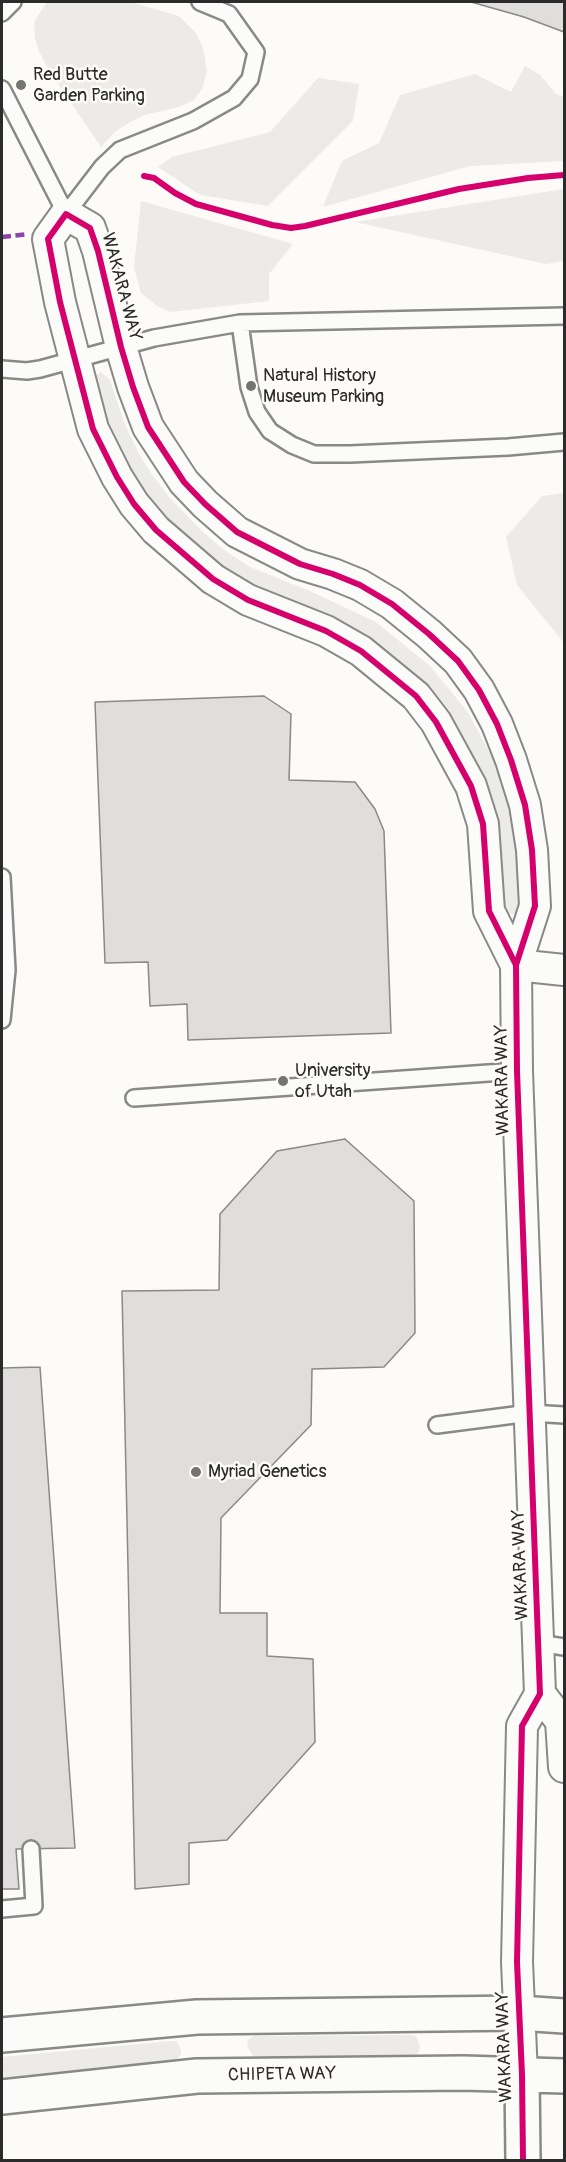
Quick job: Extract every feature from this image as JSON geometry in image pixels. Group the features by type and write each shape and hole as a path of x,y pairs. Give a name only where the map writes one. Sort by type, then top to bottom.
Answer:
{"street":[{"name":"WAKARA WAY","path":"516,965 489,911 483,824 471,786 436,722 416,696 361,651 326,631 248,600 213,579 156,530 134,504 106,457 93,429 60,302 48,240 66,214 90,228 98,251 121,347 148,426 184,482 237,532 300,564 360,585 392,604 429,633 458,661 479,690 497,724 525,805 532,850 535,906 516,965 517,1071 530,1413 551,1645 540,1694 522,1726 517,1962 523,2160"},
{"path":"516,965 564,970"},
{"path":"540,1694 561,1721 564,1767"},
{"path":"2,2035 197,2017 519,2013 564,2016"},
{"name":"CHIPETA WAY","path":"2,2097 197,2076 447,2073 564,2076"}],"lane":[{"path":"2,13 13,2"},
{"path":"2,89 66,214 102,167 120,150 193,121 234,99 250,79 256,52 229,14 200,2"},
{"path":"2,369 27,371 154,338 240,323 564,316"},
{"path":"240,323 249,387 257,412 270,431 292,445 314,454 407,452 564,442"},
{"path":"2,877 7,970 2,1020"},
{"path":"134,1098 517,1071"},
{"path":"437,1425 530,1413 564,1415"},
{"path":"2,1909 34,1906 31,1849"}],"shaded area":[{"path":"47,2 131,2 179,16 195,32 203,47 207,71 202,89 194,100 179,107 145,115 132,121 116,131 101,147 48,69 39,51 35,39 34,22"},
{"path":"525,66 540,75 557,95 564,96 564,161 470,166 323,207 342,161 379,143 400,95 475,74 511,92"},
{"path":"318,78 359,84 353,121 268,206 200,195 158,167 172,157 270,132"},
{"path":"564,189 564,261 546,264 355,222"},
{"path":"141,201 293,244 269,274 269,301 170,312 157,306 141,293 134,268"},
{"path":"101,372 110,380 124,422 140,456 169,497 202,531 224,550 250,567 310,591 376,622 430,666 467,711 503,777 515,825 522,904 514,914 503,911 444,718 226,577 144,499 109,438 93,378"},
{"path":"564,493 564,643 517,585 506,537 542,496"},
{"path":"254,2036 416,2036 420,2046 419,2052 413,2056 265,2057 253,2056 247,2046 249,2039"},
{"path":"176,2041 181,2049 181,2054 172,2062 2,2079 2,2057"}],"building":[{"path":"471,2 564,2 564,32 524,17"},
{"path":"264,696 291,714 289,780 355,782 375,809 384,831 391,1033 188,1040 187,1004 150,1006 148,962 105,963 95,702"},
{"name":"Myriad Genetics","path":"345,1139 414,1201 415,1333 384,1367 312,1369 311,1425 221,1518 220,1613 267,1613 267,1656 313,1659 315,1742 227,1840 189,1843 189,1884 135,1889 122,1291 219,1290 220,1214 277,1151"},
{"path":"40,1367 75,1848 16,1849 19,1889 2,1889 2,1368"}],"marked path":[{"path":"2,237 28,234"}],"cycle path":[{"path":"144,176 154,178 196,204 291,228 459,189 564,175"},
{"path":"516,965 489,911 483,824 471,786 436,722 416,696 361,651 326,631 248,600 213,579 156,530 134,504 117,477 93,429 60,302 48,239 66,214 90,228 133,387 148,427 184,482 237,532 300,564 360,585 392,604 458,661 479,690 497,724 525,805 532,850 535,906 516,965 517,1071 540,1694 522,1726 517,1962 523,2160"}],"place":[{"name":"Red Butte Garden Parking","path":"21,85"},
{"name":"Natural History Museum Parking","path":"251,386"},
{"name":"University of Utah","path":"283,1081"},
{"name":"Myriad Genetics","path":"196,1472"}]}
